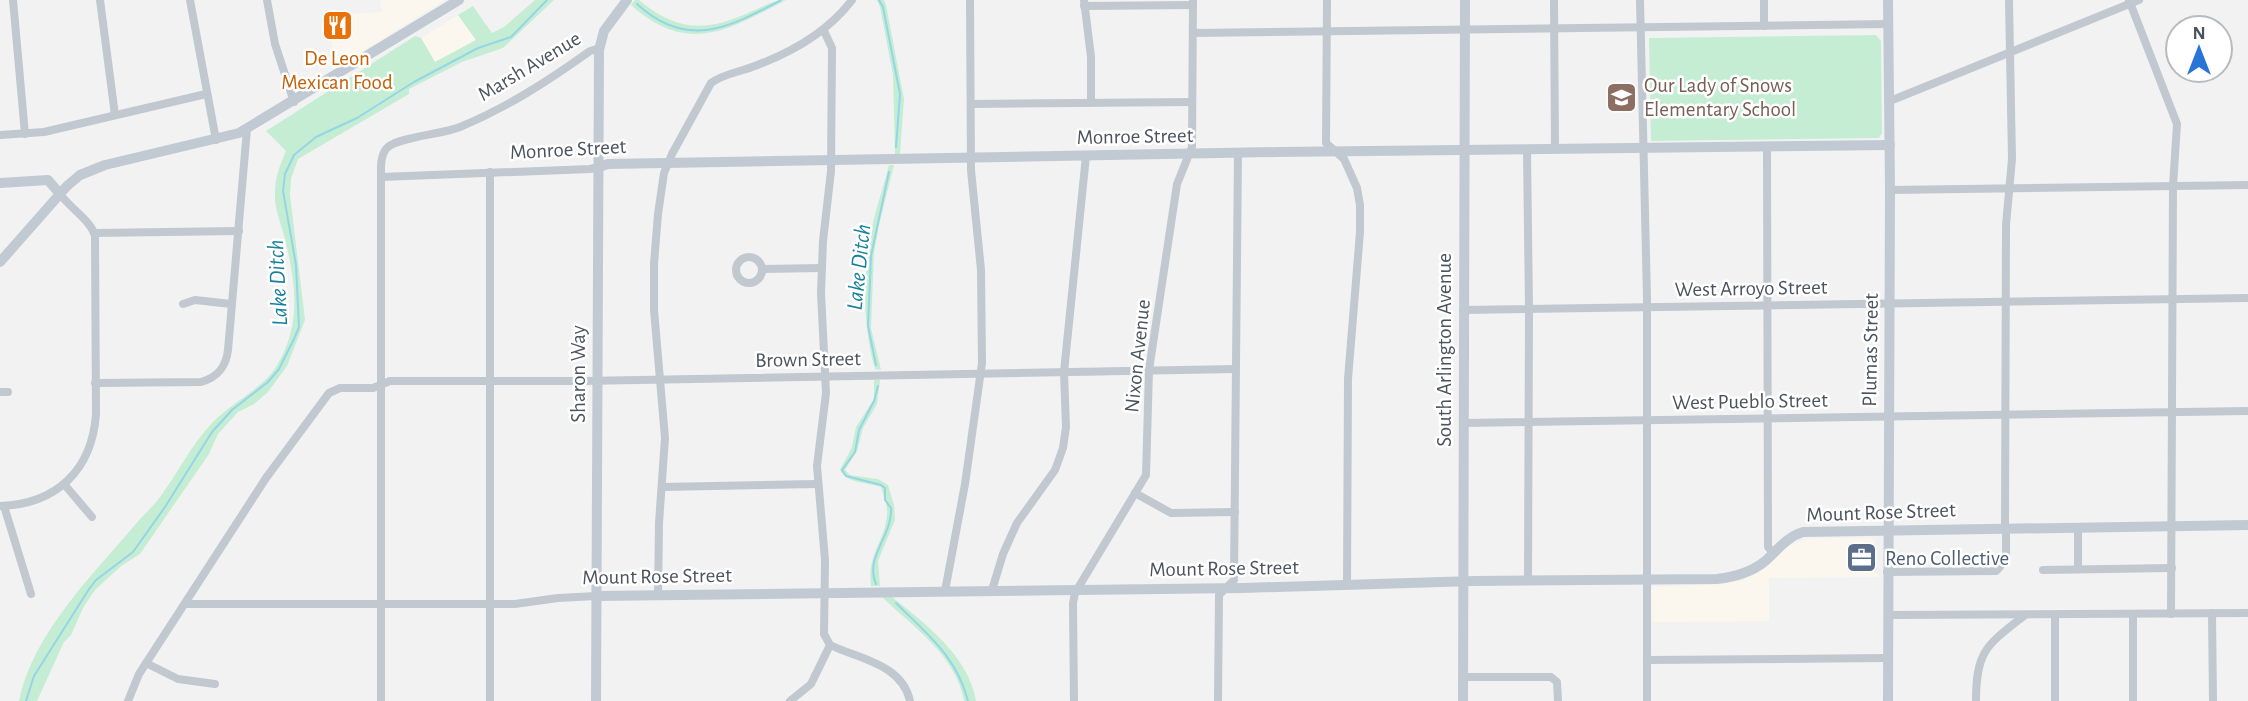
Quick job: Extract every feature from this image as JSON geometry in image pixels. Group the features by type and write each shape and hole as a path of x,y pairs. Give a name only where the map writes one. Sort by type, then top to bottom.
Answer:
{"street":[{"path":"13,0 25,134"},
{"path":"100,0 115,115"},
{"path":"190,0 216,140"},
{"path":"267,0 275,44 294,102"},
{"path":"0,262 80,175 105,165 216,140 247,129 459,0"},
{"name":"Marsh Avenue","path":"381,177 382,159 386,149 394,144 449,131 500,108 533,91 590,51 600,48 604,31 627,0"},
{"path":"658,596 665,421 654,310 654,264 660,192 668,163 711,83 778,56 824,30 852,0"},
{"path":"945,591 951,549 964,493 981,373 981,270 972,158 970,0"},
{"path":"1327,0 1326,143 1344,159 1357,188 1361,213 1348,379 1346,585"},
{"name":"South Arlington Avenue","path":"1463,701 1465,0"},
{"path":"1554,0 1555,149"},
{"path":"1640,0 1647,307 1647,701"},
{"path":"1764,0 1764,26"},
{"name":"Plumas Street","path":"1888,0 1888,701"},
{"path":"1888,572 1996,571 2006,560 2006,225 2012,159 2009,0"},
{"path":"1890,101 2133,1 2178,124 2173,186 2171,614"},
{"path":"1091,103 1091,57 1084,3 1193,3"},
{"name":"Nixon Avenue","path":"1074,701 1073,603 1077,589 1146,472 1149,370 1177,184 1192,147 1193,3"},
{"path":"1193,33 1888,24"},
{"path":"824,30 832,48 831,160 821,315 825,404 818,446 817,484 824,545 824,634 830,645 889,670 905,687 911,701"},
{"name":"Sharon Way","path":"596,701 600,48"},
{"path":"0,135 25,134 206,94"},
{"path":"971,104 1192,102"},
{"path":"95,383 194,383 213,378 222,369 228,356 247,129"},
{"name":"Monroe Street","path":"381,177 590,169 608,164 1890,145"},
{"path":"1767,147 1768,547 1773,553"},
{"path":"1527,150 1528,581"},
{"path":"1218,701 1219,596 1234,580 1238,153"},
{"path":"992,590 1003,554 1017,523 1050,478 1060,459 1066,427 1064,372 1086,156"},
{"path":"490,172 490,701"},
{"path":"381,177 381,701"},
{"path":"0,183 48,180 94,233 95,425 90,446 80,466 64,484 35,501 2,506 31,594"},
{"path":"1890,190 2248,185"},
{"path":"94,233 239,231"},
{"path":"762,269 822,268"},
{"name":"West Arroyo Street","path":"1464,310 2248,298"},
{"path":"183,304 195,300 231,304"},
{"name":"Brown Street","path":"128,701 133,684 266,478 329,393 340,388 373,388 390,381 1236,369"},
{"name":"West Pueblo Street","path":"1463,423 2248,411"},
{"path":"64,484 92,517"},
{"path":"662,487 817,484"},
{"path":"1135,493 1171,513 1234,512"},
{"name":"Mount Rose Street","path":"186,604 523,604 558,598 596,596 1226,588 1736,576 1752,570 1786,541 1803,532 2248,525"},
{"path":"2078,527 2078,569"},
{"path":"2043,570 2172,568"},
{"path":"2213,613 2213,701"},
{"path":"1888,615 2248,613"},
{"path":"2133,614 2133,701"},
{"path":"1976,701 1977,672 1984,651 2025,615"},
{"path":"2054,615 2055,701"},
{"path":"790,701 811,684 830,645"},
{"path":"1647,660 1888,658"},
{"path":"146,663 178,680 215,684"},
{"path":"1463,677 1551,677 1557,682 1558,701"}],"shaded area":[{"path":"380,0 445,0 335,68 328,15 382,12"},
{"path":"458,15 476,40 435,62 421,38"},
{"path":"1809,538 1872,538 1875,542 1875,572 1880,577 1769,578 1769,621 1652,622 1653,587 1723,584 1743,580 1760,571 1789,545"}],"green space":[{"path":"535,0 554,0 503,48 462,62 409,89 409,94 298,159 291,179 290,195 305,320 287,366 268,392 254,404 238,412 218,434 209,454 140,554 121,566 95,590 84,606 71,635 64,642 37,701 19,701 26,676 37,653 66,607 157,501 204,432 270,375 284,351 293,320 294,288 275,192 277,176 286,151 266,131 415,36 421,38 435,62 476,40 458,15 473,6 492,33 504,27"},
{"path":"635,0 666,18 693,26 720,23 772,2 786,0 726,28 690,34 671,30 652,21 631,5"},
{"path":"877,0 884,0 886,5 904,99 900,154 895,154 893,75"},
{"path":"1876,35 1881,41 1882,133 1879,138 1651,141 1649,38"},
{"path":"889,165 894,165 874,253 871,328 881,370 875,369 868,335 866,281 872,228"},
{"path":"874,380 880,380 877,404 863,428 857,451 845,470 850,475 878,479 888,485 895,520 878,561 880,586 871,586 870,574 886,524 886,504 881,487 848,478 840,470 852,447 856,427 874,399"},
{"path":"882,597 892,597 944,642 965,670 976,701 964,701 952,670 943,656"}],"waterway":[{"name":"Lake Ditch","path":"26,701 34,676 89,589 96,580 133,552 212,432 232,410 268,382 279,369 294,339 299,327 296,265 283,191 285,174 294,155 316,137 357,118 414,82 478,48 511,37 547,0"},
{"name":"Lake Ditch","path":"637,4 655,18 673,27 708,30 744,19 781,0"},
{"name":"Lake Ditch","path":"879,0 883,7 900,94 896,147"},
{"name":"Lake Ditch","path":"876,365 868,326 871,256 889,172"},
{"name":"Lake Ditch","path":"876,584 874,565 888,528 891,508 885,500 885,488 846,476 842,470 855,452 859,430 874,401 878,386"},
{"name":"Lake Ditch","path":"896,603 949,659 968,701"}],"place":[{"name":"De Leon Mexican Food","path":"337,26"},
{"name":"Our Lady of Snows Elementary School","path":"1621,97"},
{"name":"Reno Collective","path":"1862,558"}]}
